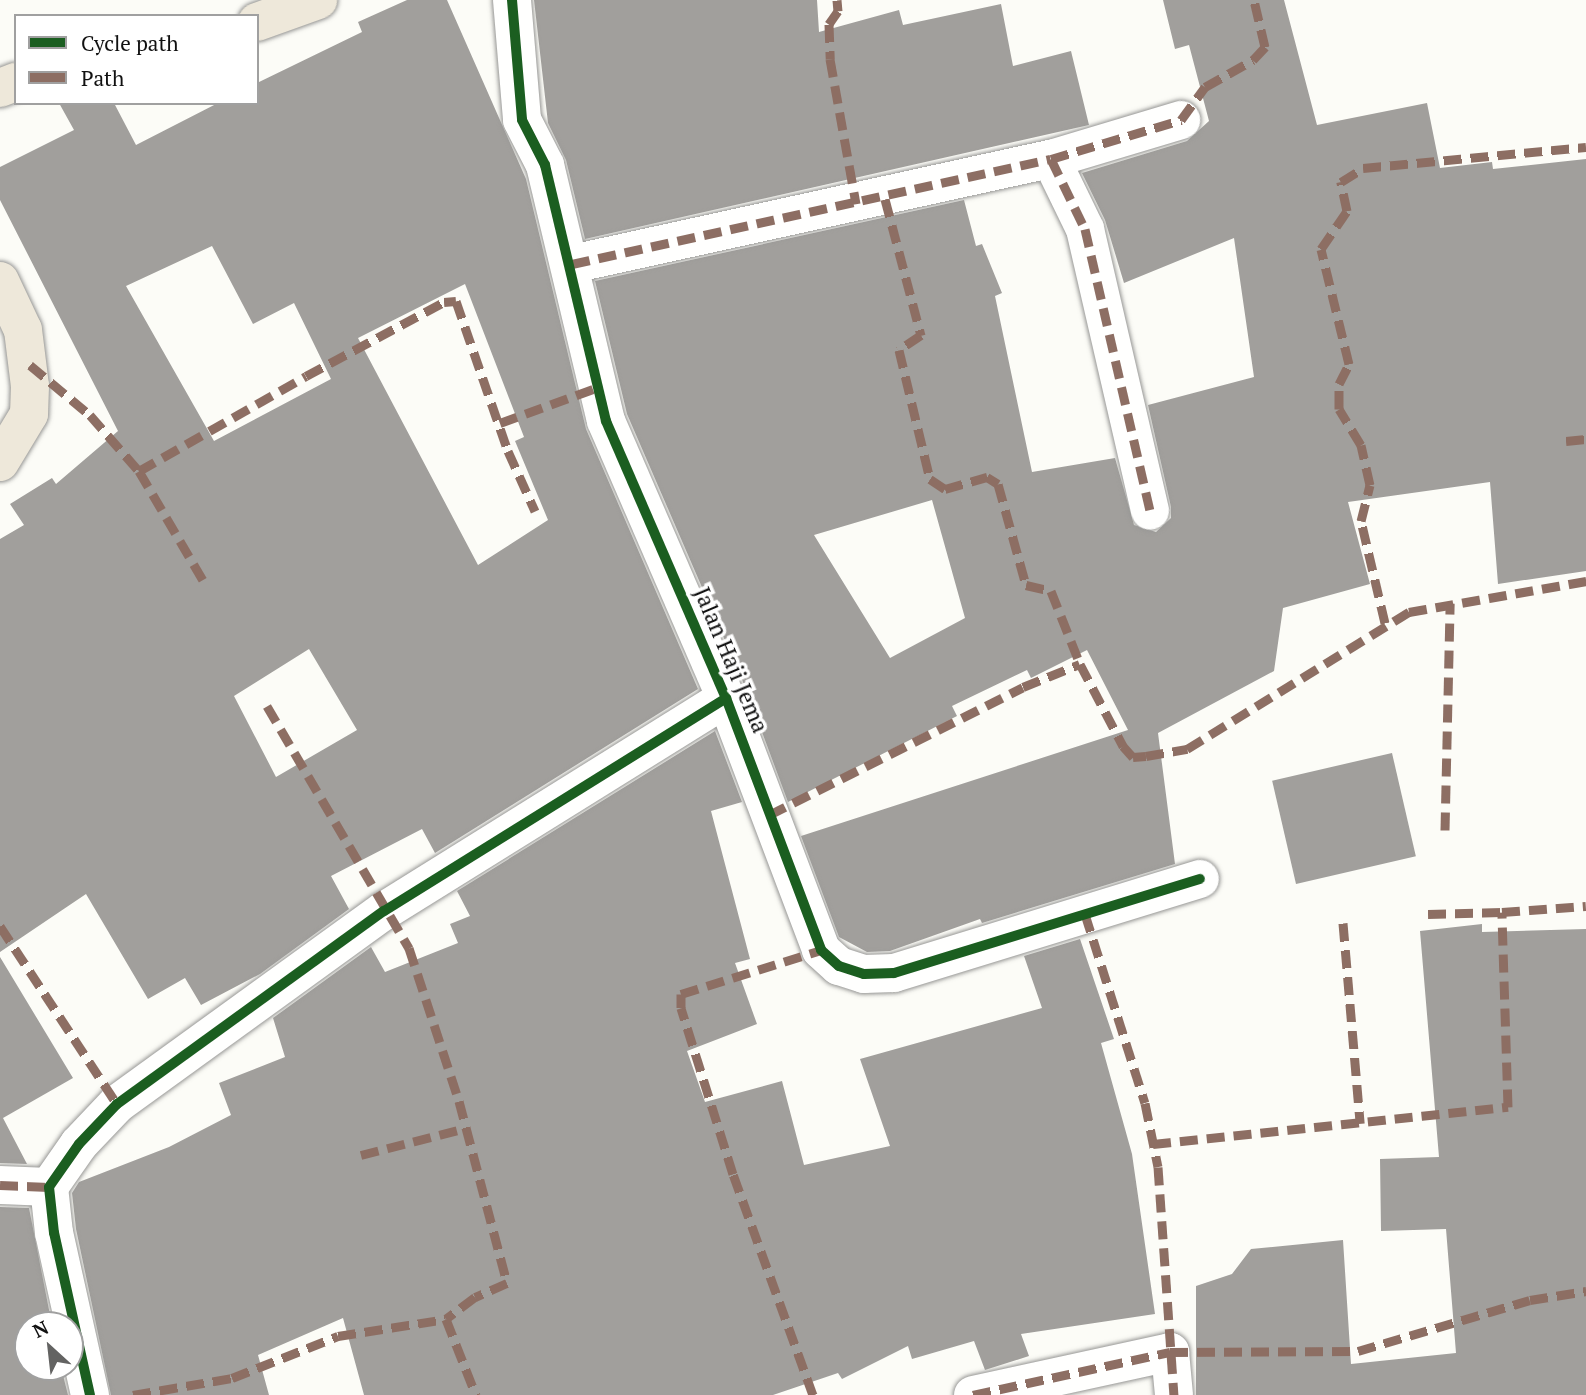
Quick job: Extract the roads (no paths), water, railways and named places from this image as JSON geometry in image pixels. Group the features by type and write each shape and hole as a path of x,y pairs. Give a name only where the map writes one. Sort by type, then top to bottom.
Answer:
{"main road":[{"path":"259,21 318,0"},
{"path":"0,281 23,330 30,386 29,414 0,462"}],"street":[{"name":"Jalan Haji Jema","path":"512,0 522,120 545,165 572,264 606,421 726,698 809,927 821,950 839,966 864,974 894,973 1200,879"},
{"path":"572,264 1051,159 1181,120"},
{"path":"1051,159 1085,229 1150,511"},
{"path":"90,1395 54,1233 49,1186 79,1144 117,1104 384,911 726,698"},
{"path":"0,1185 49,1186"},
{"path":"973,1395 1170,1352 1174,1395"}]}
